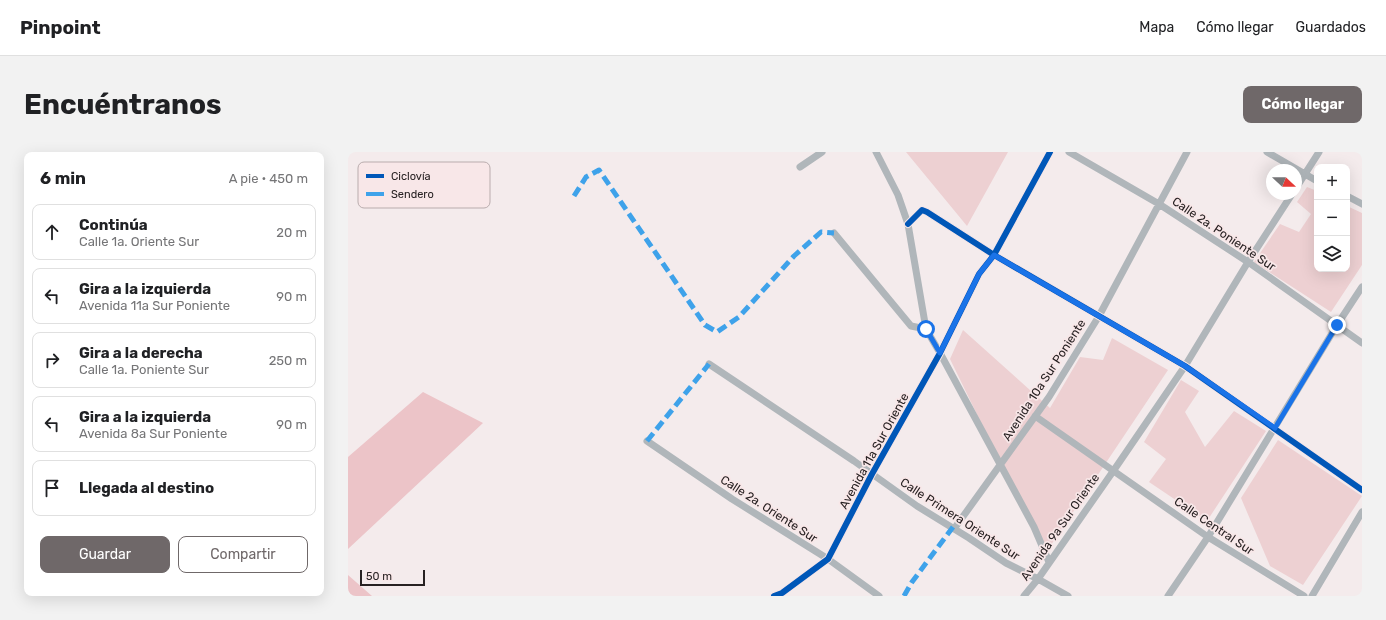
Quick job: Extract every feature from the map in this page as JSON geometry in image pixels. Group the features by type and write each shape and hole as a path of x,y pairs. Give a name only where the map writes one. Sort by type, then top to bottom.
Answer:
{"street":[{"path":"800,166 822,152"},
{"path":"876,152 898,195 908,224 926,329 1034,527 1049,562"},
{"name":"Avenida 11a Sur Oriente","path":"828,559 872,474 940,353 979,274 994,255 1050,152"},
{"name":"Calle 2a. Poniente Sur","path":"1069,152 1159,204 1248,262 1362,343"},
{"name":"Avenida 10a Sur Poniente","path":"954,529 1049,397 1099,316 1187,152"},
{"path":"1267,152 1314,180"},
{"path":"1302,179 1318,152"},
{"path":"1350,198 1362,204"},
{"name":"Avenida 9a Sur Oriente","path":"1024,596 1038,579 1185,366 1248,262 1288,200"},
{"path":"908,224 922,210 994,255 1185,366 1362,490"},
{"path":"834,233 911,326 926,329"},
{"path":"1168,596 1208,537 1362,286"},
{"name":"Calle Primera Oriente Sur","path":"709,364 854,460 917,506 1006,563 1068,596"},
{"name":"Calle Central Sur","path":"1035,416 1208,537 1304,596"},
{"name":"Calle 2a. Oriente Sur","path":"647,441 732,499 828,559 879,596"},
{"path":"1312,596 1362,512"},
{"path":"774,596 783,595 828,559"}],"shaded area":[{"path":"906,152 1008,152 967,226"},
{"path":"1307,187 1314,190 1314,272 1350,272 1350,207 1362,213 1362,265 1331,312 1254,262 1280,224 1299,232 1311,214 1297,202 1298,200 1302,200 1302,194"},
{"path":"963,330 1050,408 1080,357 1103,360 1112,338 1168,370 1045,554 950,359"},
{"path":"1181,380 1199,391 1185,412 1205,447 1234,411 1266,431 1207,521 1149,482 1166,459 1144,442"},
{"path":"423,392 483,423 348,549 348,457"},
{"path":"1278,440 1362,496 1303,585 1270,566 1241,498"},
{"path":"348,575 372,596 348,596"}],"marked path":[{"path":"574,196 586,177 599,170 705,325 717,332 739,317 794,256 821,232 834,233"},
{"path":"647,441 709,364"},
{"path":"904,596 912,582 953,527"}],"cycle path":[{"path":"774,596 782,593 828,559 872,474 940,353 979,274 994,255 1050,152"},
{"path":"908,224 922,210 927,212 994,255 1185,366 1362,490"}],"route":[{"path":"926,329 940,353 979,274 994,255 1185,366 1275,428 1337,325"}]}
